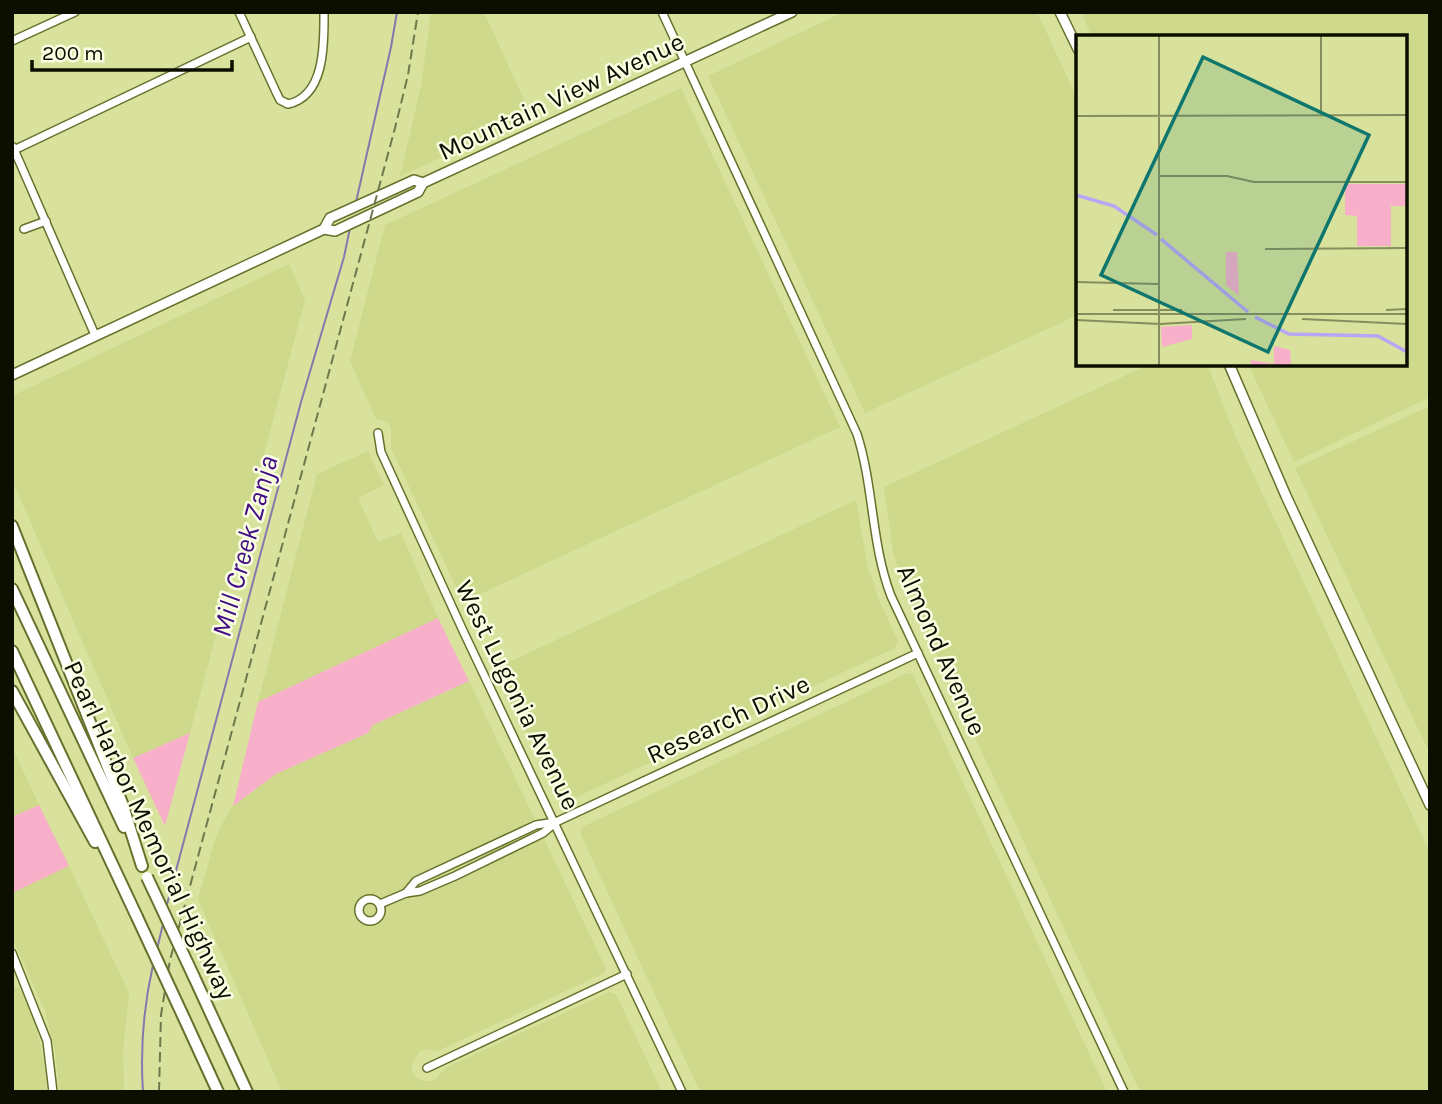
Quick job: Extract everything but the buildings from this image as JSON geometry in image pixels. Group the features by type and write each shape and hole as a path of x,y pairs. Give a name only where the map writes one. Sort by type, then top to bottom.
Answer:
{"highway":[{"path":"12,526 122,803 142,866"},
{"name":"Pearl Harbor Memorial Highway","path":"12,589 247,1092"},
{"name":"Pearl Harbor Memorial Highway","path":"12,651 218,1092"},
{"path":"12,691 129,900"}],"main road":[{"name":"Mountain View Avenue","path":"12,375 324,229 335,231 418,192 423,183 792,12"},
{"path":"1060,12 1076,45"},
{"name":"Mountain View Avenue","path":"324,229 330,218 373,198 414,180 423,183"},
{"path":"1230,366 1286,496 1427,792 1430,805"}],"street":[{"path":"12,41 75,12"},
{"path":"239,12 277,94 285,103 299,100 316,80 323,44 324,12"},
{"name":"Almond Avenue","path":"662,12 857,434 866,465 881,565 891,596 1124,1092"},
{"path":"95,335 13,148 251,37"},
{"path":"24,229 46,221"},
{"name":"West Lugonia Avenue","path":"378,433 381,452 488,685 556,822 682,1092"},
{"name":"Research Drive","path":"380,904 406,893 416,881 536,825 556,822 918,653"},
{"path":"12,953 47,1041 52,1092"},
{"path":"12,977 22,973"},
{"path":"427,1068 627,974"}],"shaded area":[{"path":"431,12 484,12 532,117 400,176 421,86"},
{"path":"844,12 1037,12 1076,96 1076,316 865,413 708,76"},
{"path":"1081,12 1430,12 1430,397 1294,462 1249,366 1407,366 1407,35 1091,35"},
{"path":"681,88 840,427 463,602 391,448 391,427 386,421 376,419 350,361 385,225"},
{"path":"289,264 305,300 190,733 133,758 12,480 12,396"},
{"path":"1146,366 1208,366 1235,435 1430,853 1430,1092 1140,1092 901,578 893,552 884,487"},
{"path":"1430,406 1430,754 1295,468"},
{"path":"368,451 384,485 358,498 378,542 401,533 438,618 258,702 317,474"},
{"path":"856,500 868,568 898,641 895,648 568,801 561,798 494,669"},
{"path":"438,618 469,681 373,725 368,733 276,774 233,806 258,702"},
{"path":"907,673 913,675 1107,1092 700,1092 581,835 582,827"},
{"path":"469,681 606,969 604,973 438,1051 426,1049 419,1052 411,1065 413,1074 422,1081 434,1081 445,1068 609,992 616,994 662,1092 282,1092 198,899 215,840 224,820 233,806 276,774 368,733 373,725"},
{"path":"190,733 165,826 133,758"},
{"path":"12,747 39,805 12,817"},
{"path":"39,805 69,866 12,893 12,817"},
{"path":"69,866 129,993 123,1050 124,1092 60,1092 55,1050 45,1011 12,937 12,893"},
{"path":"12,985 22,990 34,1019 44,1062 47,1092 12,1092"}],"waterway":[{"name":"Mill Creek Zanja","path":"356,202 397,12"},
{"name":"Mill Creek Zanja","path":"166,908 350,228"},
{"name":"Mill Creek Zanja","path":"157,949 163,924"},
{"name":"Mill Creek Zanja","path":"143,1092 143,1028 153,965"}],"railway":[{"path":"159,1092 161,1015 170,960 395,128 408,75 418,12"}]}
